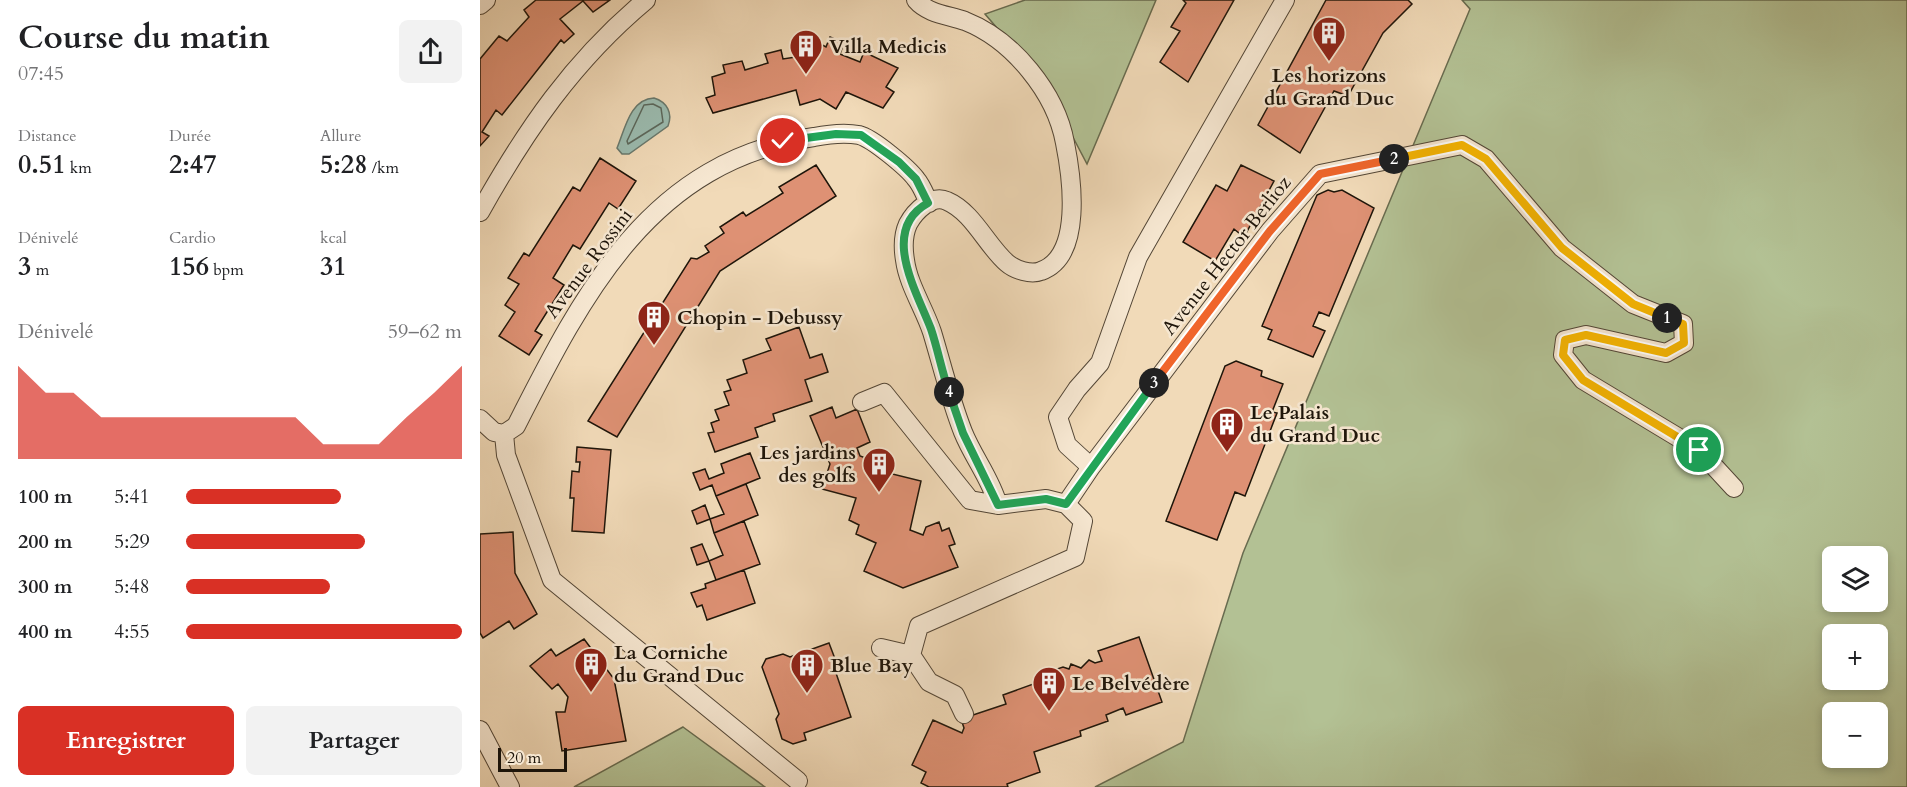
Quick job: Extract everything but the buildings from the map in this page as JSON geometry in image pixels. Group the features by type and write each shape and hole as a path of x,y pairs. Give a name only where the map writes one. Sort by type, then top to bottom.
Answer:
{"street":[{"path":"480,5 486,0"},
{"path":"480,212 513,152 574,68 646,0"},
{"path":"916,0 930,11 966,22 999,41 1028,67 1050,102 1063,130 1071,174 1070,224 1065,249 1054,264 1039,272 1029,273 1008,265 960,211 946,200 928,203 919,208 908,225 903,241 905,262 932,332 963,433 998,505"},
{"path":"1091,466 1067,445 1058,417 1077,389 1100,363 1138,257 1285,0"},
{"name":"Avenue Rossini","path":"504,435 516,426 564,332 643,222 679,190 711,169 748,152 783,141 836,134 861,135 899,162 916,179 928,203"},
{"name":"Avenue Hector Berlioz","path":"1066,504 1091,466 1270,231 1320,174 1462,145 1486,159 1562,248 1633,304 1683,324 1684,343 1666,353 1586,335 1565,340 1563,355 1583,380 1699,450 1734,488"},
{"path":"862,402 884,393 970,500 998,505 1046,499 1066,504 1083,521 1076,557 919,626 911,655"},
{"path":"480,419 494,432 504,435 506,455 552,580 798,781"},
{"path":"881,648 911,655 929,682 955,695 964,714"},
{"path":"480,730 510,787"}],"green space":[{"path":"1025,0 1156,0 1087,164 1045,84 985,14"},
{"path":"1462,0 1907,0 1907,787 1095,787 1183,742 1243,553 1470,9"},
{"path":"683,727 765,787 574,787"}],"water":[{"path":"654,98 668,109 670,117 668,126 629,154 622,154 617,148 634,109 646,100"}],"place":[{"name":"Les horizons du Grand Duc","path":"1329,62"},
{"name":"Villa Medicis","path":"806,75"},
{"name":"Chopin - Debussy","path":"654,346"},
{"name":"Le Palais du Grand Duc","path":"1227,453"},
{"name":"Les jardins des golfs","path":"879,493"},
{"name":"La Corniche du Grand Duc","path":"591,693"},
{"name":"Blue Bay","path":"807,694"},
{"name":"Le Belvédère","path":"1049,712"}],"route":[{"path":"783,141 836,134 861,135 899,162 916,179 928,203 919,208 908,225 903,241 905,262 932,332 941,368 963,433 996,496 998,505 1046,499 1066,504 1091,466 1270,231 1320,174 1462,145 1486,159 1562,248 1633,304 1683,324 1684,343 1666,353 1586,335 1565,340 1563,355 1583,380 1699,450"}]}
